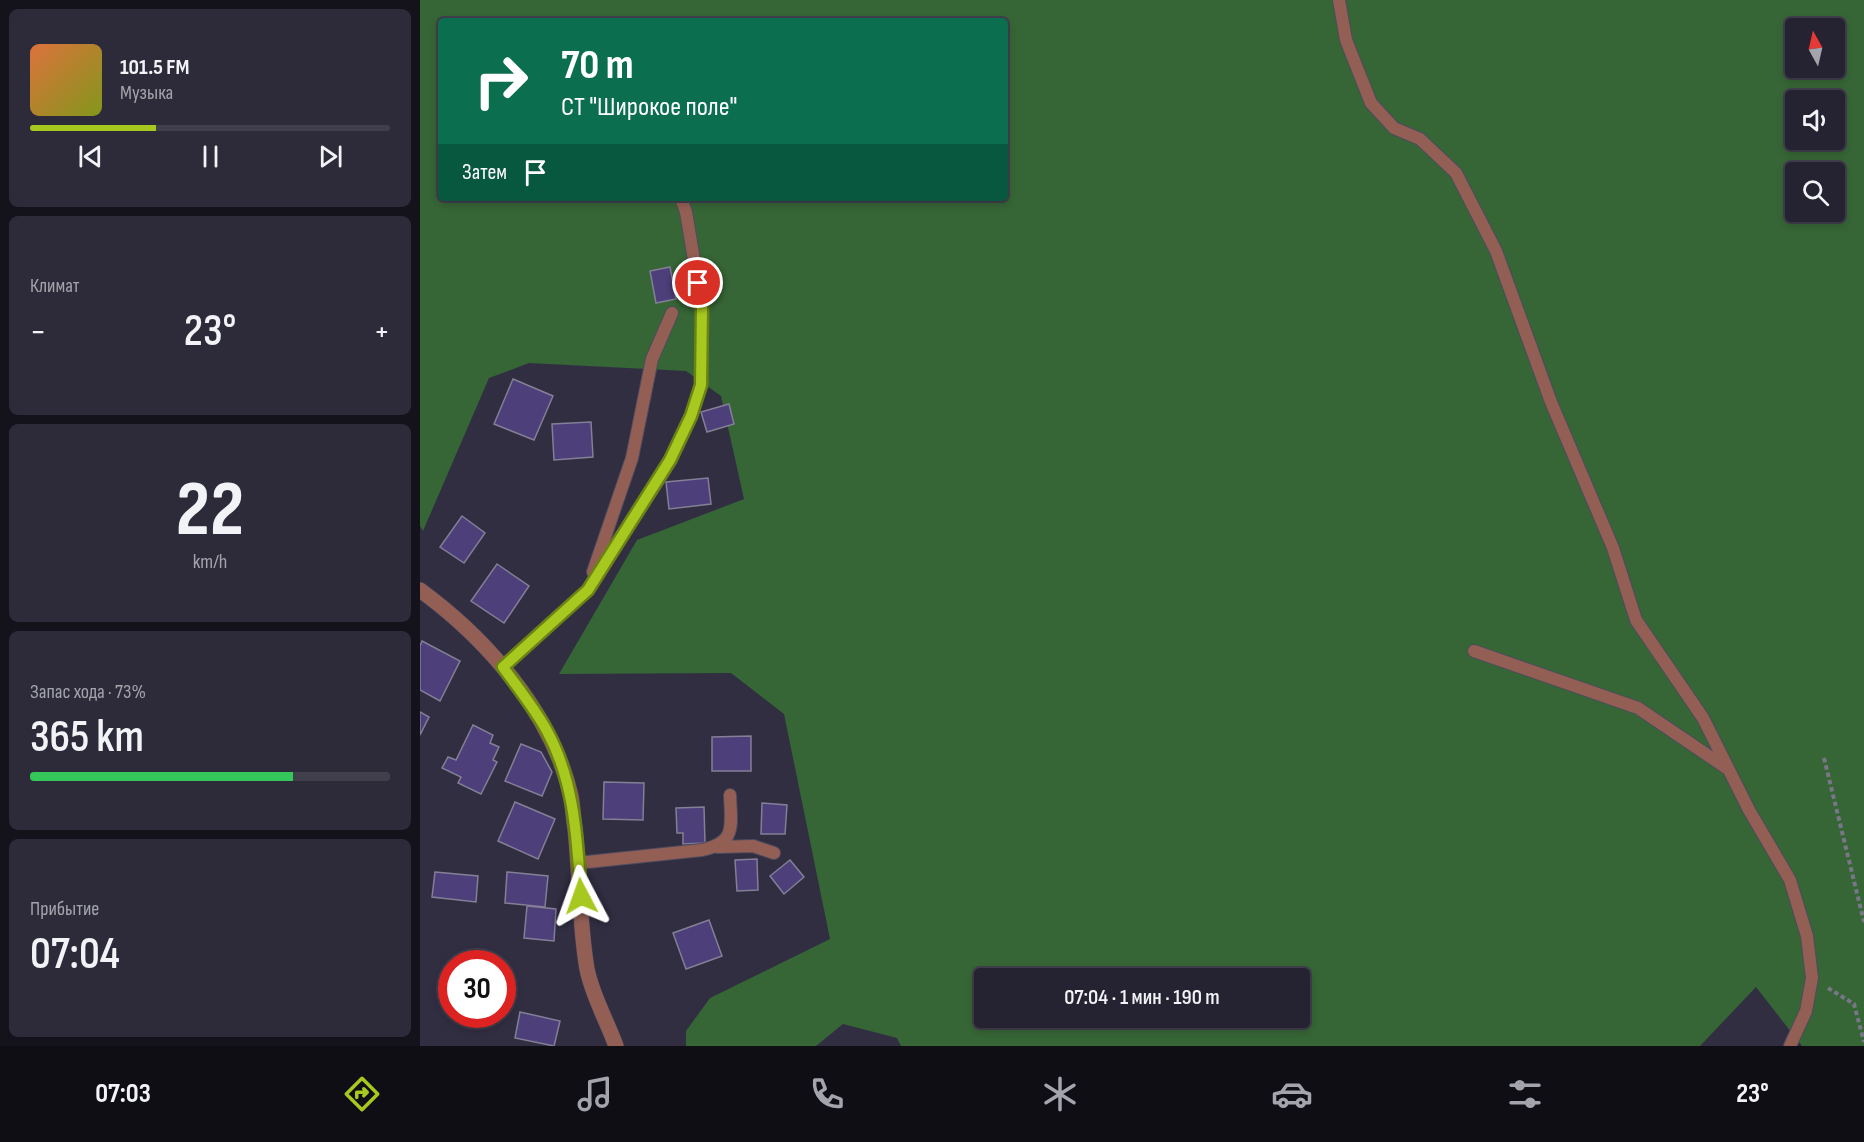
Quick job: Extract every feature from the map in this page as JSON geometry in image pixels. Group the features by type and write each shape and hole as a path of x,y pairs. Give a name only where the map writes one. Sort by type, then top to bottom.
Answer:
{"street":[{"path":"420,590 474,635 503,667 548,731 561,762 571,797 588,970 616,1046"}],"lane":[{"path":"1339,0 1346,40 1371,103 1394,128 1420,139 1456,173 1496,250 1551,402 1612,548 1636,620 1703,718 1749,810 1790,880 1807,936 1812,978 1806,1011 1790,1046"},
{"path":"503,667 588,590 670,460 691,416 701,385 702,306 686,212 682,201"},
{"path":"588,590 632,458 652,359 672,313"},
{"path":"1474,651 1638,708 1729,770"},
{"path":"717,847 727,837 730,825 730,795"},
{"path":"579,863 717,847 753,846 774,853"}],"path":[{"path":"1824,758 1864,922"},
{"path":"1812,978 1854,1004 1864,1042"}],"green space":[{"path":"420,0 1864,0 1864,1046 1802,1046 1756,987 1700,1046 901,1046 897,1038 843,1024 816,1046 686,1046 686,1031 710,998 830,939 784,714 731,673 559,674 637,540 744,499 721,396 686,371 529,363 489,378 423,531 420,526"}],"building":[{"path":"670,267 676,299 656,303 650,271"},
{"path":"513,379 553,396 534,440 494,424"},
{"path":"729,404 734,424 707,432 701,412"},
{"path":"591,422 593,457 554,460 552,424"},
{"path":"708,478 711,504 669,509 666,482"},
{"path":"462,516 485,533 464,563 440,547"},
{"path":"497,564 529,586 504,623 471,601"},
{"path":"422,641 460,661 440,701 420,690"},
{"path":"420,712 429,717 420,735"},
{"path":"473,725 493,735 490,743 499,747 493,760 497,762 481,794 458,783 461,777 442,768 448,757 456,760"},
{"path":"751,736 751,771 712,771 712,737"},
{"path":"521,744 541,752 552,772 542,796 505,781"},
{"path":"604,782 644,783 643,820 603,819"},
{"path":"515,802 555,819 538,859 498,841"},
{"path":"762,803 787,805 785,834 761,834"},
{"path":"704,807 705,843 683,844 683,833 677,833 676,808"},
{"path":"757,859 758,890 737,891 735,860"},
{"path":"790,860 804,877 784,894 770,876"},
{"path":"435,872 478,876 476,902 432,897"},
{"path":"507,872 548,876 545,907 505,903"},
{"path":"527,906 556,909 554,941 524,938"},
{"path":"709,920 722,956 686,969 673,933"},
{"path":"520,1012 560,1021 554,1046 515,1038"}],"route":[{"path":"581,896 571,797 561,762 548,731 503,667 588,590 670,460 691,416 701,385 702,306 698,283"}]}
